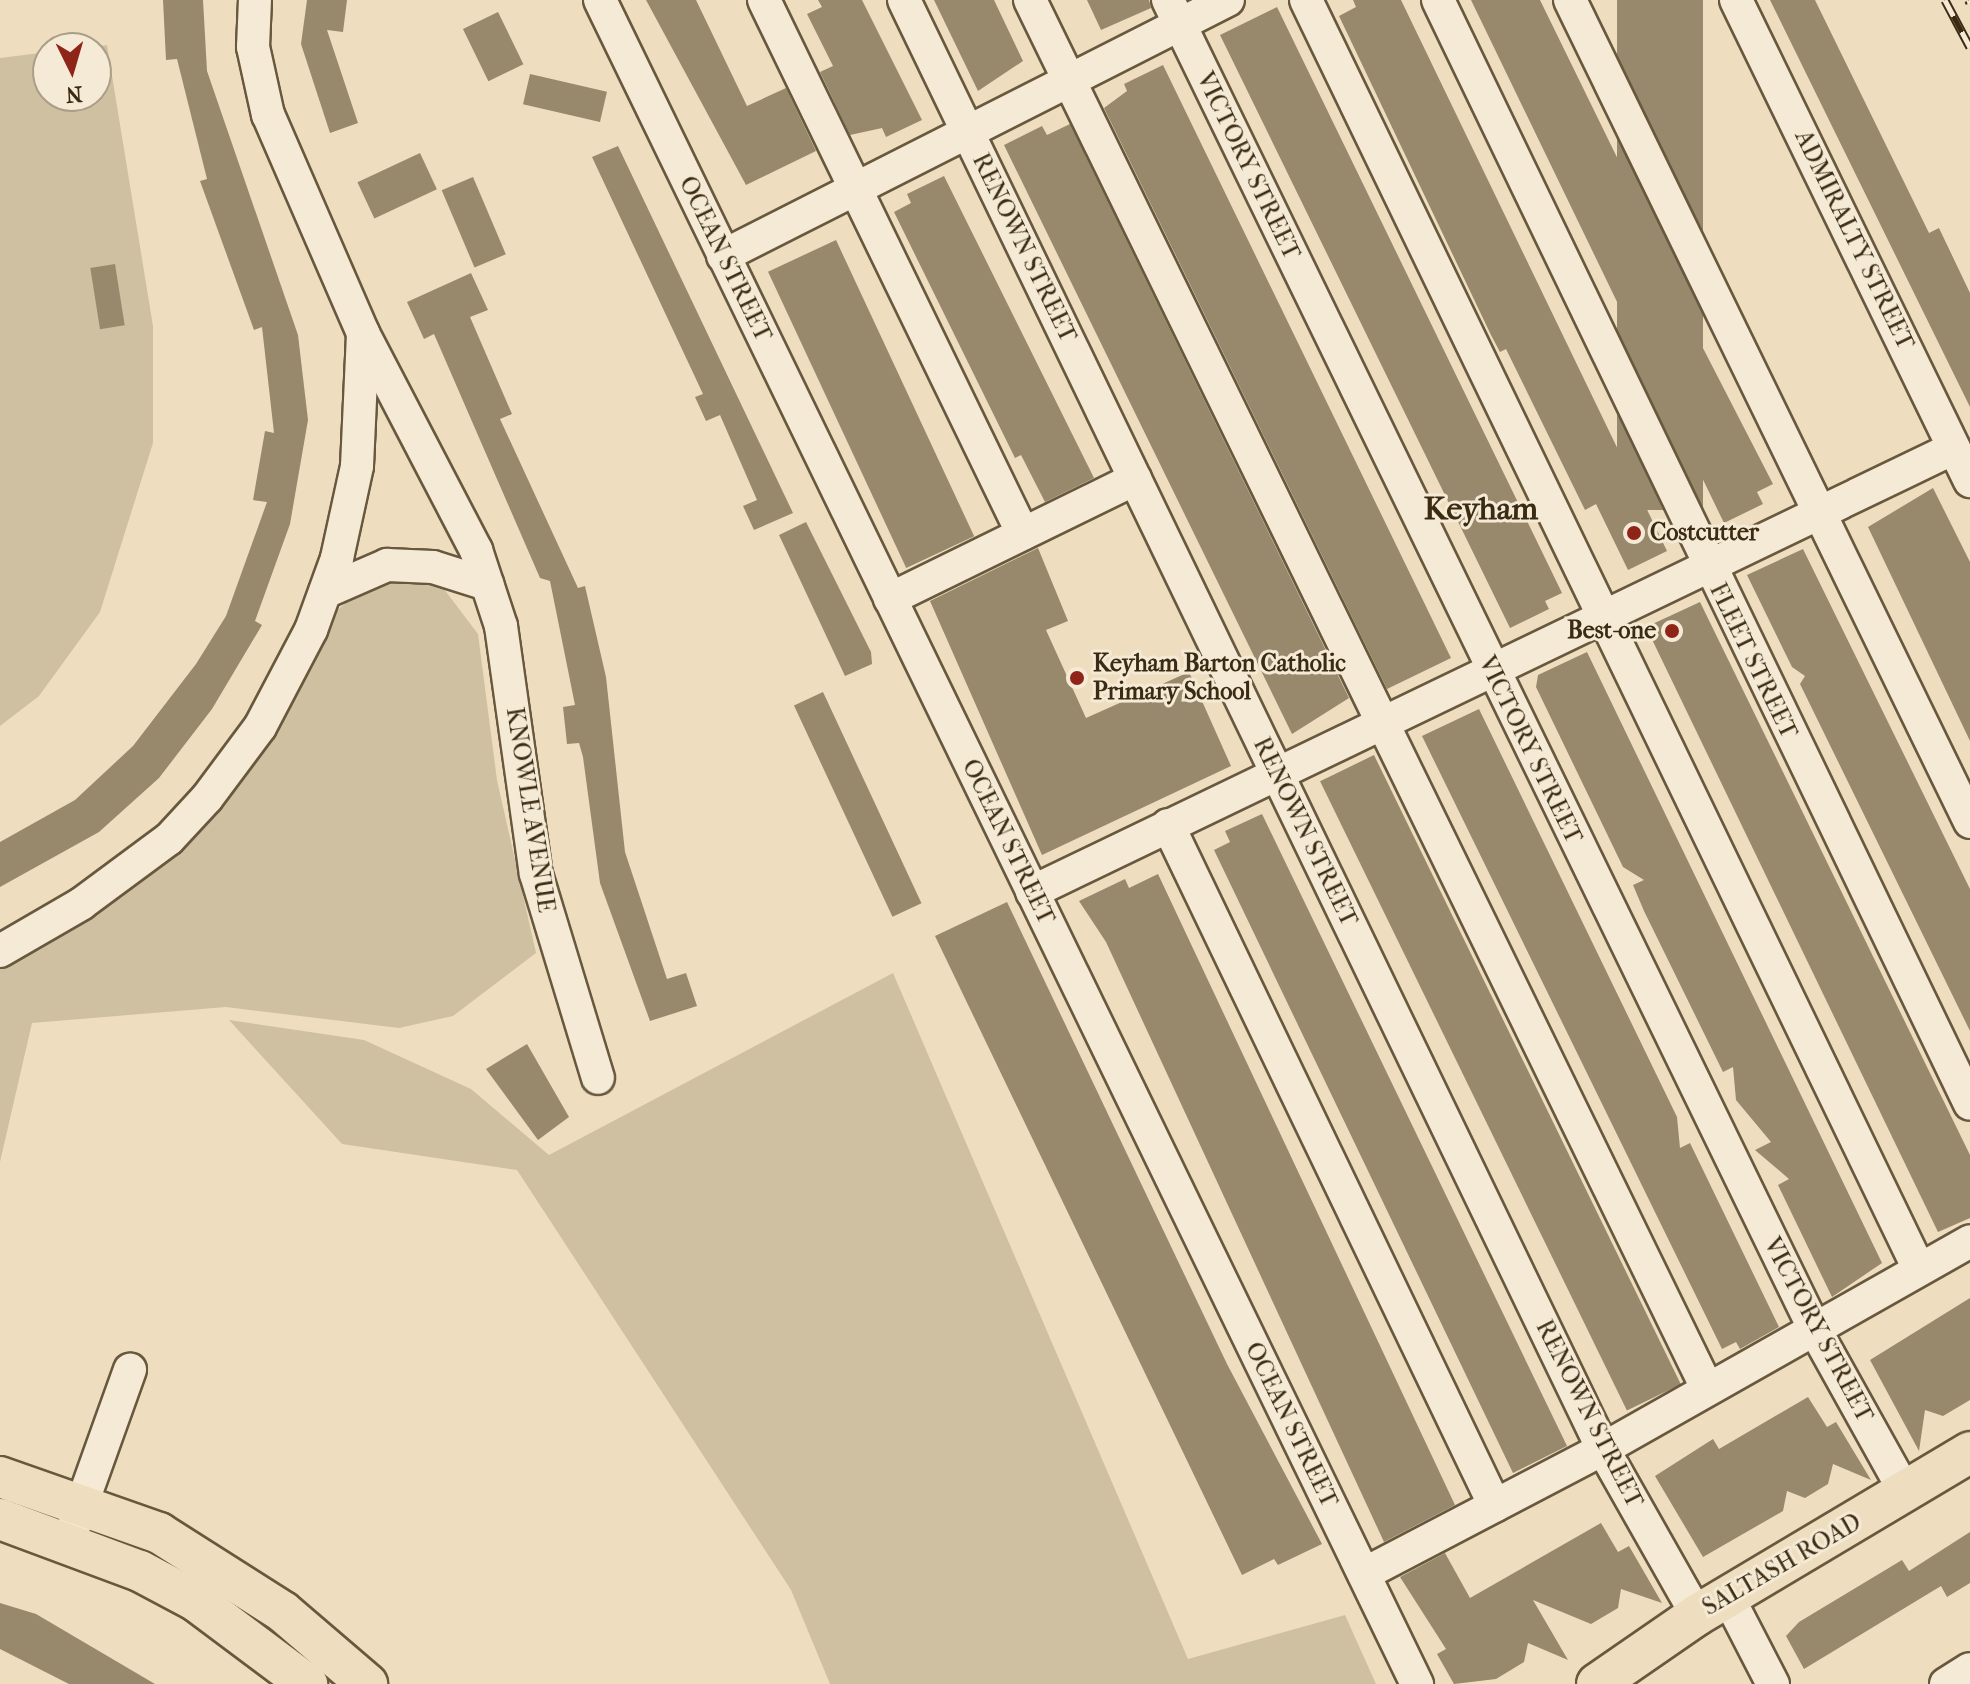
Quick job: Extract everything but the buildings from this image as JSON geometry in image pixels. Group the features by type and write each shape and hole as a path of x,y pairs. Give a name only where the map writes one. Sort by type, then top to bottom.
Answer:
{"main road":[{"name":"SALTASH ROAD","path":"1597,1684 1713,1606 1970,1452"},
{"path":"0,1477 83,1503 225,1571 367,1684"},
{"path":"0,1519 69,1540 196,1601 307,1684"}],"street":[{"name":"KNOWLE AVENUE","path":"255,0 253,47 268,115 363,333 429,449 487,584 501,626 536,874 598,1078"},
{"name":"OCEAN STREET","path":"600,0 1417,1684"},
{"path":"764,0 1023,534"},
{"name":"RENOWN STREET","path":"904,0 1603,1449 1713,1606 1773,1684"},
{"path":"1030,0 1707,1388"},
{"path":"723,256 1069,81 1174,12 1228,0"},
{"path":"1306,0 1598,615 1919,1269"},
{"name":"FLEET STREET","path":"1438,0 1705,564 1970,1104"},
{"path":"1570,0 1970,822"},
{"name":"ADMIRALTY STREET","path":"1736,0 1970,481"},
{"name":"VICTORY STREET","path":"1174,12 1489,667 1815,1330 1905,1492"},
{"path":"0,951 106,885 169,839 207,798 260,727 325,592 357,466 363,333"},
{"path":"1032,892 1489,667 1954,448"},
{"path":"890,599 1135,479"},
{"path":"325,592 387,565 433,567 487,584"},
{"path":"1168,825 1495,1506"},
{"path":"1364,1574 1603,1449 1970,1241"},
{"path":"69,1540 130,1370"},
{"path":"1946,1684 1970,1669"}],"shaded area":[{"path":"32,54 32,112 112,112 112,76 153,326 153,443 100,612 39,696 0,726 0,58"},
{"path":"380,574 441,585 478,634 497,780 536,953 453,1016 399,1028 226,1007 32,1023 0,1162 0,968 41,949 161,867 281,722 335,612"},
{"path":"893,973 1188,1659 1345,1615 1376,1684 830,1684 791,1590 517,1170 342,1144 229,1020 364,1040 471,1089 549,1155"}],"railway":[{"path":"1945,0 1970,47"}],"place":[{"name":"Costcutter","path":"1634,533"},
{"name":"Best-one","path":"1672,631"},
{"name":"Keyham Barton Catholic Primary School","path":"1077,678"}],"district":[{"name":"Keyham","path":"1481,509"}]}
